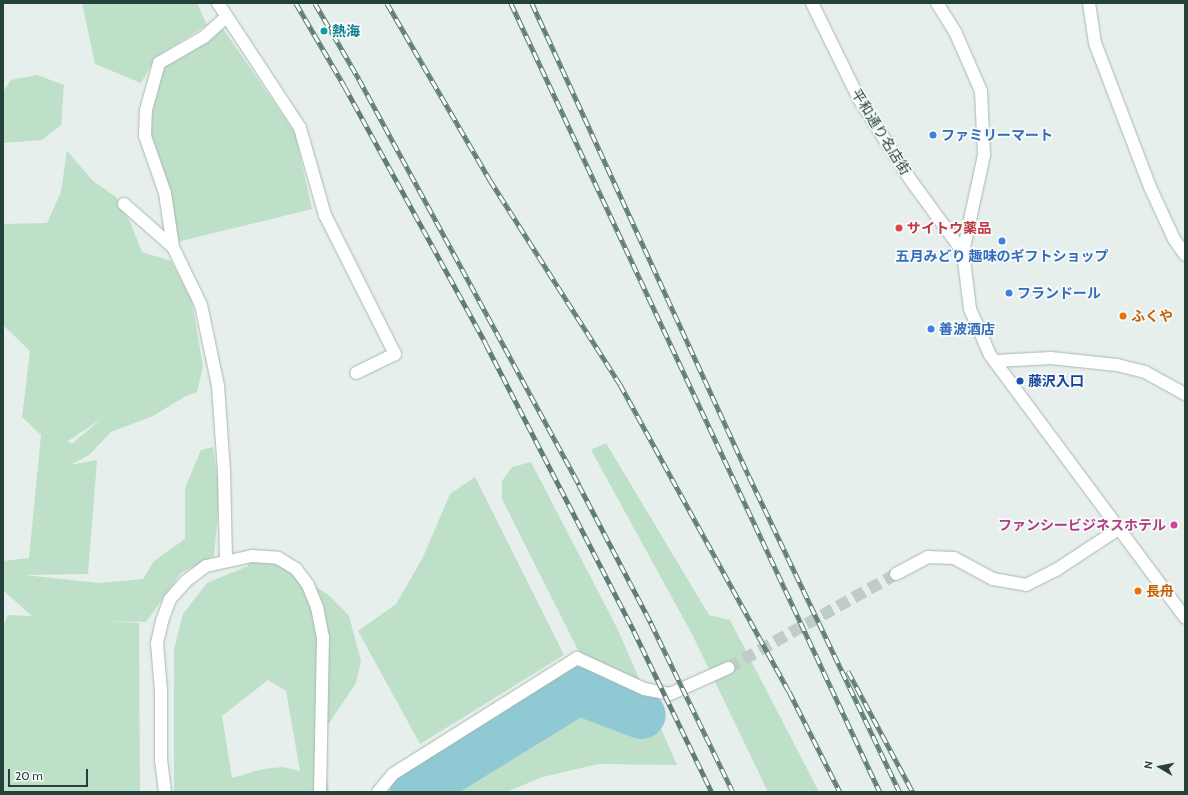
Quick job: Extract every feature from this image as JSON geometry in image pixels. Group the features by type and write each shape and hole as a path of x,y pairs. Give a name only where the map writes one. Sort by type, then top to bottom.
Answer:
{"street":[{"path":"218,3 300,128 326,215 395,354 356,373"},
{"name":"平和通り名店街","path":"812,3 859,99 910,179 963,252"},
{"path":"937,3 956,34 981,91 984,155 963,252 970,309 995,361 1120,528 1185,618"},
{"path":"1089,3 1095,43 1150,187 1174,239 1185,255"},
{"path":"226,17 204,37 158,64 146,110 145,136 164,193 173,247 201,305 218,386 224,472 226,560"},
{"path":"124,204 173,247"},
{"path":"995,361 1051,358 1117,365 1145,372 1185,394"},
{"path":"896,574 928,557 954,558 993,579 1026,585 1056,570 1120,528"},
{"path":"165,792 161,759 161,691 157,643 162,621 170,599 186,581 206,566 226,560 252,556 278,558 296,569 308,586 317,607 323,637 320,792"},
{"path":"378,792 393,774 577,658 644,689 670,694 728,668"}],"green space":[{"path":"82,3 197,3 207,25 156,57 141,83 95,64"},
{"path":"219,23 295,133 312,209 177,242 145,136 159,63"},
{"path":"37,75 64,85 61,125 42,140 3,143 3,92 11,80"},
{"path":"67,151 93,181 116,197 131,224 142,252 171,261 192,301 203,367 197,392 184,397 153,416 111,432 89,455 70,465 97,460 88,574 25,575 99,583 143,579 154,561 185,539 185,488 201,450 213,447 220,493 214,556 181,573 146,622 106,621 139,623 140,792 3,792 3,626 8,615 32,616 4,591 3,561 29,558 41,435 22,417 30,351 3,325 3,224 47,223 61,192","holes":["101,419 73,443 68,441"]},
{"path":"606,443 709,615 730,620 819,792 768,792 692,634 591,450"},
{"path":"531,462 618,630 677,765 598,764 543,777 506,792 375,792 460,731 579,652 502,499 502,481 512,467"},
{"path":"475,477 564,655 420,744 358,631 396,604 423,557 450,494"},
{"path":"252,556 284,561 304,579 330,596 349,616 361,661 356,683 321,735 329,792 174,792 174,649 183,614 207,583 248,566","holes":["268,680 286,691 300,771 283,767 263,769 232,778 222,716"]}],"waterway":[{"path":"414,792 578,691 642,715"}],"tunnel":[{"path":"728,668 896,574"}],"railway":[{"path":"296,3 345,87 486,344 634,631 712,792"},
{"path":"315,3 359,79 579,485 651,623 733,792"},
{"path":"387,3 490,180 620,384 789,691 840,792"},
{"path":"511,3 880,792"},
{"path":"532,3 749,476 900,792"},
{"path":"848,671 913,792"}],"place":[{"name":"熱海","path":"324,31"},
{"name":"ファミリーマート","path":"933,135"},
{"name":"サイトウ薬品","path":"899,228"},
{"name":"五月みどり 趣味のギフトショップ","path":"1002,241"},
{"name":"フランドール","path":"1009,293"},
{"name":"ふくや","path":"1123,316"},
{"name":"善波酒店","path":"931,329"},
{"name":"藤沢入口","path":"1020,381"},
{"name":"ファンシービジネスホテル","path":"1174,525"},
{"name":"長舟","path":"1138,591"}]}
